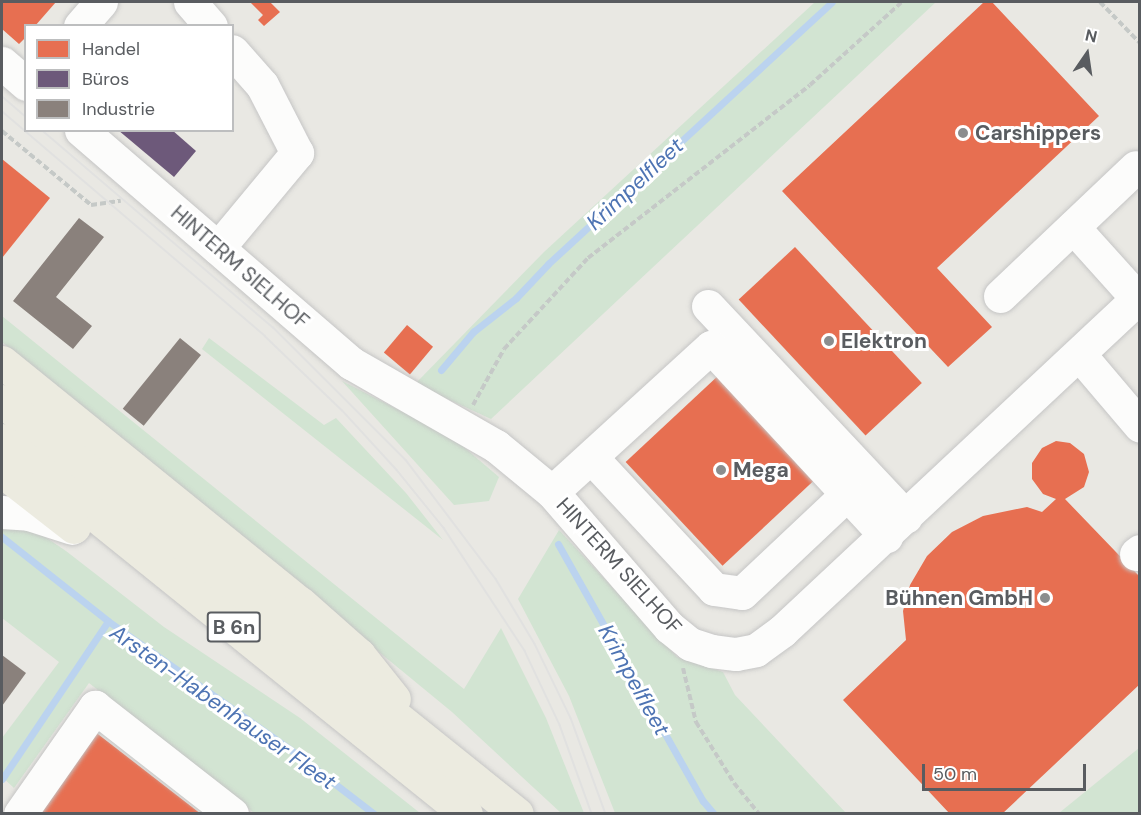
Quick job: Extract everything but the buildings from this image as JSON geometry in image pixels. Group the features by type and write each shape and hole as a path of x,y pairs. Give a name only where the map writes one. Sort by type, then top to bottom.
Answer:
{"highway":[{"path":"2,362 359,655 431,745"},
{"name":"B 6n","path":"2,401 517,813"},
{"name":"B 6n","path":"2,440 466,813"},
{"path":"2,471 221,639 333,707"}],"street":[{"path":"82,24 101,2"},
{"path":"190,2 208,24"},
{"path":"218,248 297,153 262,85 234,53"},
{"path":"2,63 24,82"},
{"name":"HINTERM SIELHOF","path":"83,132 351,363 463,424 496,446 552,492 669,627 690,644 736,654 756,650 782,631 1138,297"},
{"path":"1000,296 1136,167"},
{"path":"1072,227 1138,297"},
{"path":"708,306 896,526"},
{"path":"552,492 711,347 847,494 896,526"},
{"path":"1079,354 1140,426"},
{"path":"591,457 714,589 742,593 847,494"},
{"path":"2,512 29,514 78,530"},
{"path":"20,813 95,707 232,813"}],"path":[{"path":"463,424 504,349 588,258 810,85 902,2"},
{"path":"1100,2 1140,44"},
{"path":"2,131 91,205 159,196"},
{"path":"690,644 682,672 696,722 734,783 759,813"}],"green space":[{"path":"815,2 936,2 491,419 415,384 544,252"},
{"path":"2,316 464,689 501,628 546,718 584,813 561,813 452,712 2,342"},
{"path":"209,338 324,425 336,418 406,493 443,540 202,349"},
{"path":"342,381 452,437 499,477 489,501 454,505"},
{"path":"2,524 29,526 66,551 164,627 300,718 420,813 254,813 89,683 14,788 2,777 2,738 59,662 2,618"},
{"path":"559,530 677,657 723,672 735,695 846,813 615,813 569,696 518,599"},
{"path":"1139,748 1139,813 1059,813"}],"waterway":[{"name":"Krimpelfleet","path":"441,370 473,332 516,298 548,264 832,2"},
{"name":"Arsten-Habenhauser Fleet","path":"2,537 108,621 291,750 374,814"},
{"name":"Krimpelfleet","path":"558,544 703,801 714,814"},
{"name":"Arsten-Habenhauser Fleet","path":"2,779 108,621"}],"tram line":[{"path":"2,96 24,115"},
{"path":"2,111 24,130"},
{"path":"27,132 265,336 342,410 397,470 444,528 525,651 560,725 592,814"},
{"path":"44,132 273,327 406,460 496,579 535,644 571,718 606,814"}],"place":[{"name":"Carshippers","path":"963,133"},
{"name":"Elektron","path":"829,341"},
{"name":"Mega","path":"721,470"},
{"name":"Bühnen GmbH","path":"1045,598"}]}
